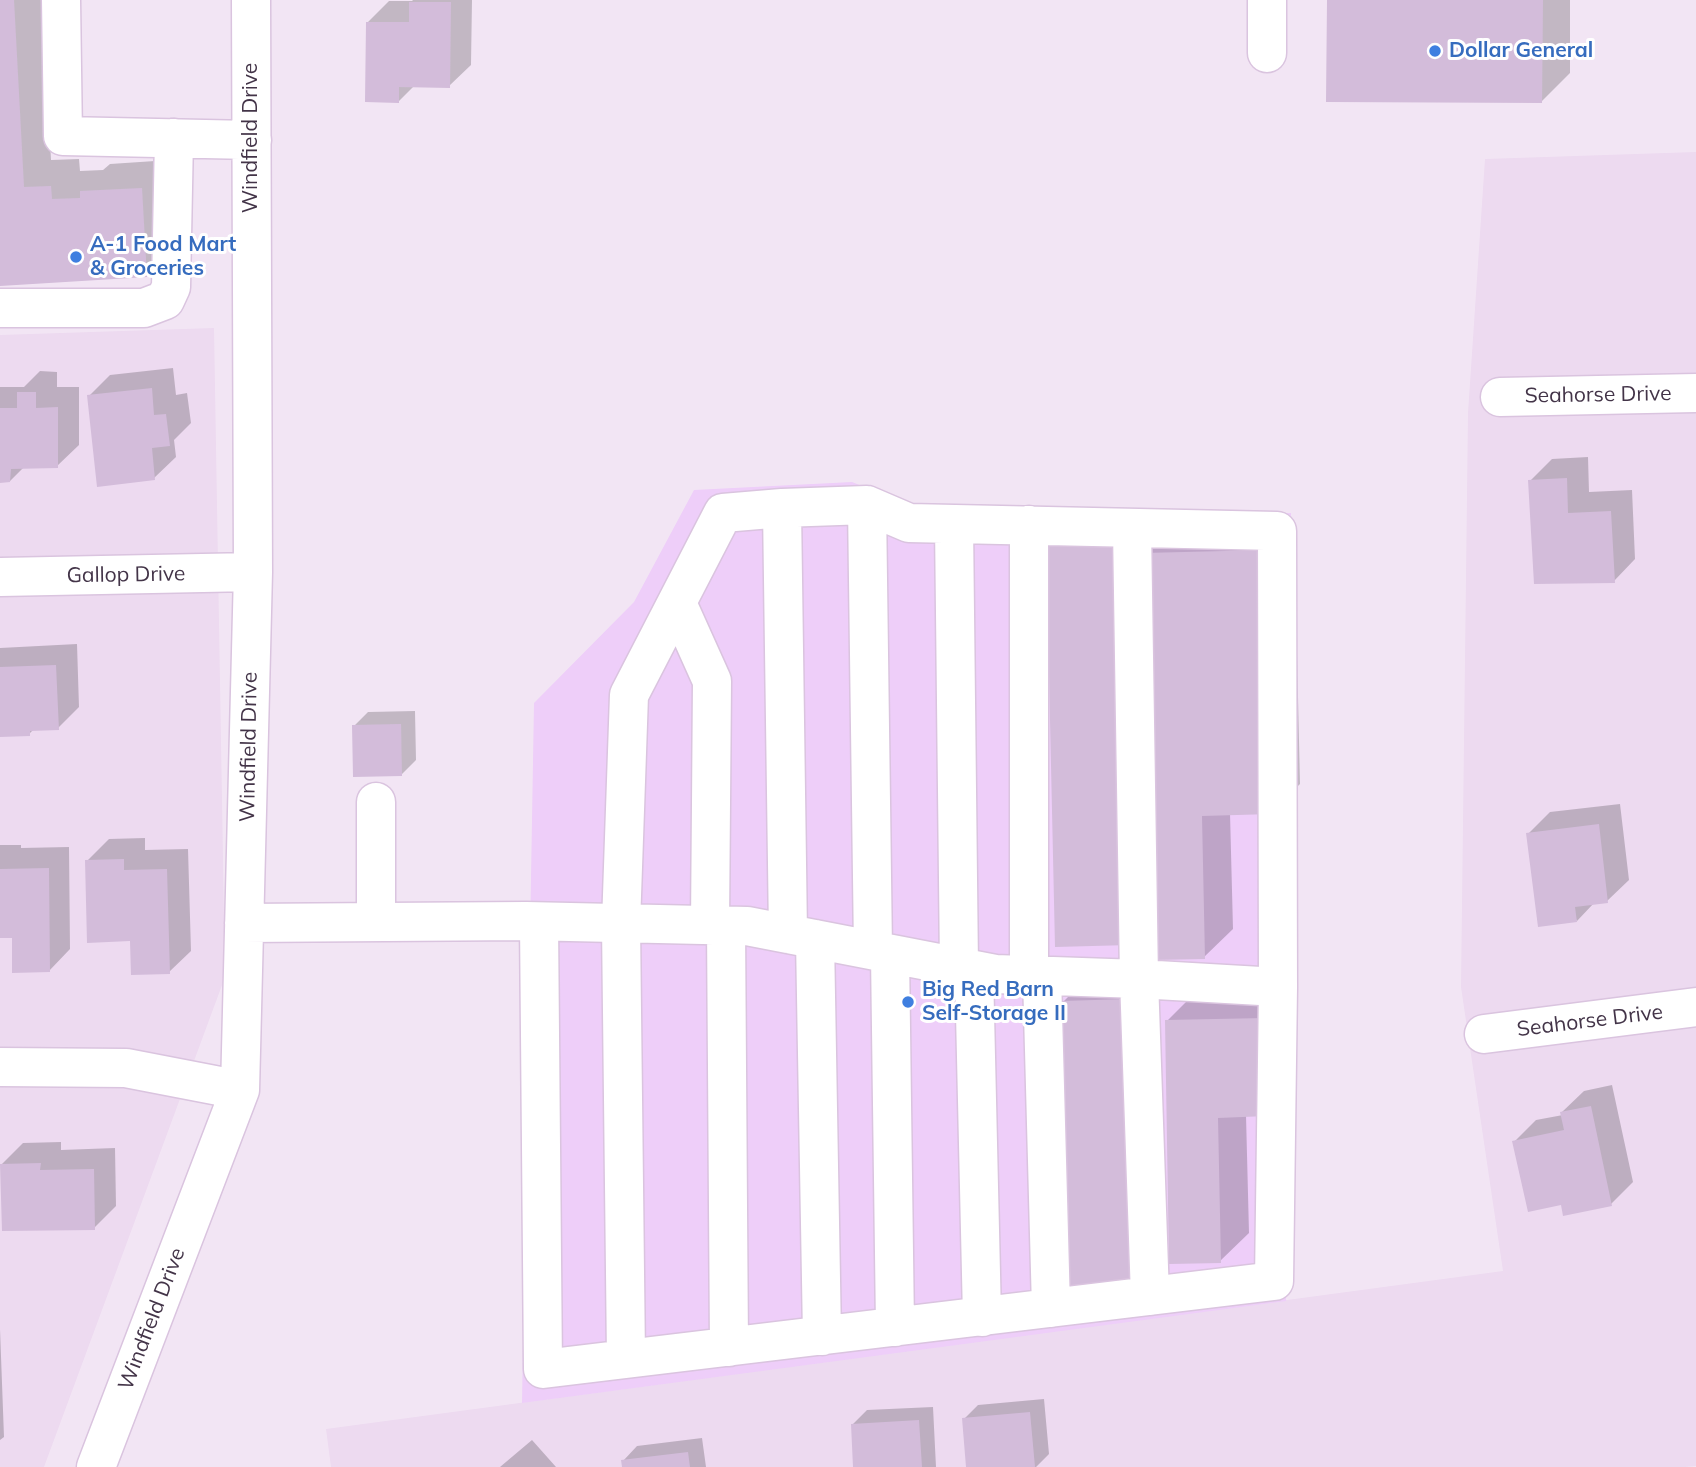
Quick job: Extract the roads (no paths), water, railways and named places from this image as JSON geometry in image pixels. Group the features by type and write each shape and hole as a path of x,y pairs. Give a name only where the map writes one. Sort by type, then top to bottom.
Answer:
{"street":[{"path":"61,0 63,136 252,140"},
{"name":"Windfield Drive","path":"96,1467 240,1090 253,572 251,0"},
{"path":"1267,0 1267,53"},
{"path":"0,308 144,308 165,300 171,287 174,138"},
{"name":"Seahorse Drive","path":"1500,397 1696,393"},
{"path":"867,505 895,1327"},
{"path":"540,922 543,1369 1274,1281 1278,987 1277,531 909,523 867,505 723,513 629,695 621,924 626,1359"},
{"path":"782,508 822,1336"},
{"path":"954,524 967,969 982,1317"},
{"path":"1028,525 1035,976 1051,1308"},
{"path":"1132,528 1139,979 1150,1296"},
{"name":"Gallop Drive","path":"0,577 253,572"},
{"path":"677,603 712,681 729,1347"},
{"path":"376,802 376,922"},
{"path":"244,923 540,922 747,926 995,974 1278,987"},
{"name":"Seahorse Drive","path":"1483,1034 1696,1007"},
{"path":"0,1067 126,1068 240,1090"}],"place":[{"name":"Dollar General","path":"1435,51"},
{"name":"A-1 Food Mart & Groceries","path":"76,257"},
{"name":"Big Red Barn Self-Storage II","path":"908,1002"}]}
